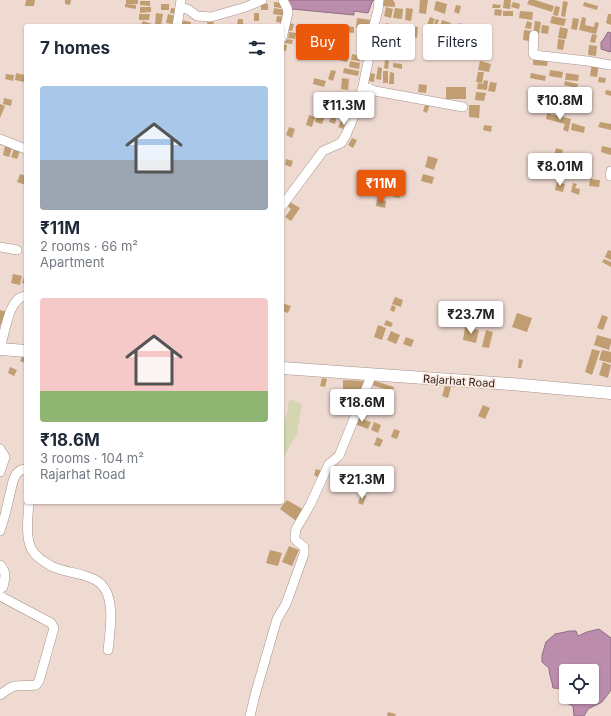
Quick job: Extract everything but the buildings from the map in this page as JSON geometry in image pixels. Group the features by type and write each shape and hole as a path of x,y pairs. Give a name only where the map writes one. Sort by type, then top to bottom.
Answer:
{"main road":[{"path":"0,346 24,345"},
{"path":"0,346 24,351"},
{"name":"Rajarhat Road","path":"284,362 611,386"},
{"name":"Rajarhat Road","path":"284,368 611,393"}],"street":[{"path":"181,3 197,16 211,17 246,7 262,0"},
{"path":"283,0 288,13 284,30"},
{"path":"284,203 323,151 341,144 346,136 364,86 371,36 379,0"},
{"path":"177,24 181,3"},
{"path":"534,35 532,53 534,55 611,65"},
{"path":"364,86 375,92 463,107"},
{"path":"0,139 24,148"},
{"path":"0,247 17,250"},
{"path":"0,346 13,306 17,300 24,296"},
{"path":"250,716 278,619 286,604 304,554 304,547 296,539 295,533 310,505 328,464 339,456 372,374"},
{"path":"0,449 5,457 0,472"},
{"path":"0,531 13,480 16,474 21,470 24,471"},
{"path":"29,504 28,537 32,551 44,562 56,568 98,581 105,589 109,599 111,615 108,650"},
{"path":"0,565 5,572 5,579 3,587 0,589"},
{"path":"0,596 51,623 54,628 39,681 36,685 16,686 0,695"}],"green space":[{"path":"290,399 302,404 297,434 284,457 284,418 288,411"}],"shaded area":[{"path":"286,0 374,0 368,13 354,11 354,15 292,9"},
{"path":"608,32 611,33 610,52 601,49 601,42"},
{"path":"599,629 611,638 611,690 602,702 599,704 599,664 559,664 559,688 553,688 549,668 542,662 542,655 546,642 555,634 576,631 578,636"},
{"path":"569,704 598,704 588,709 584,716 574,716 573,706"}]}
